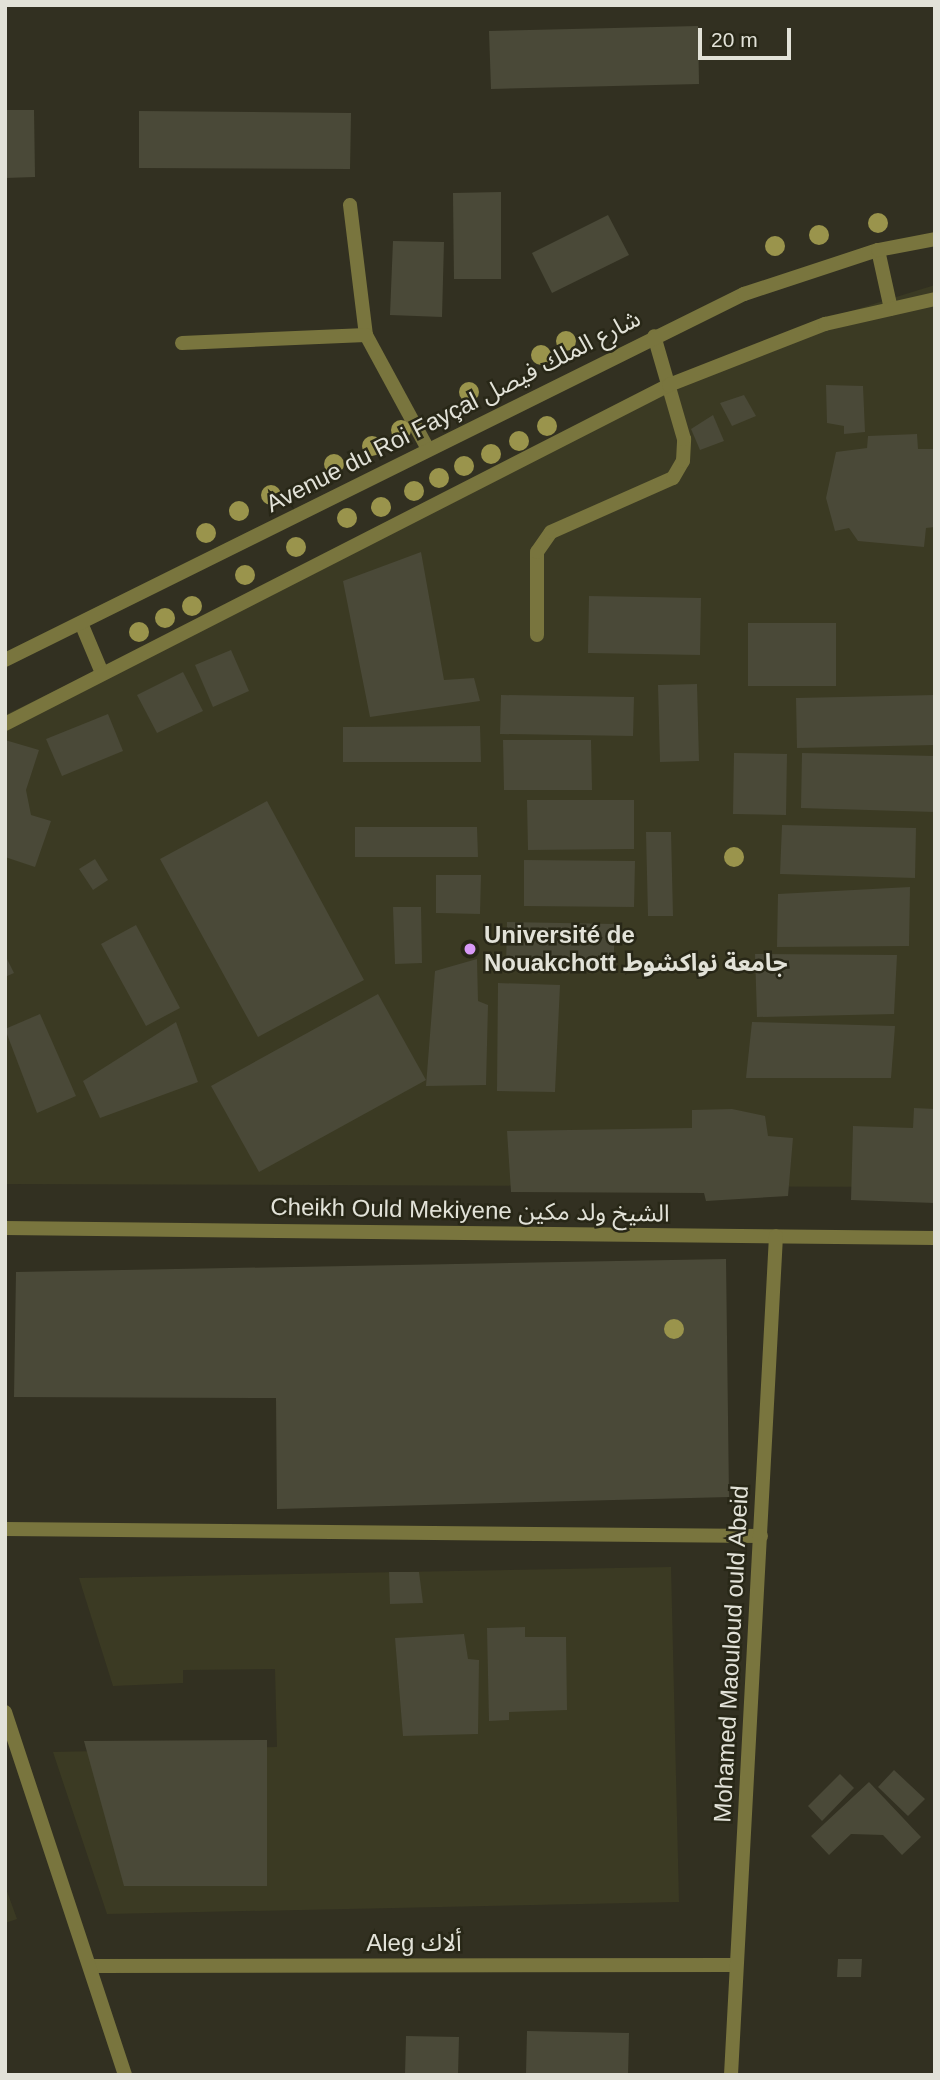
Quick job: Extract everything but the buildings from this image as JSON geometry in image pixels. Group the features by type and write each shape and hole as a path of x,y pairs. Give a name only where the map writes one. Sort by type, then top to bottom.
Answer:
{"street":[{"path":"350,205 366,335 428,449"},
{"name":"Avenue du Roi Fayçal شارع الملك فيصل","path":"5,660 654,336 744,294 877,250 935,239"},
{"path":"877,250 891,309"},
{"path":"5,724 668,386 825,324 935,299"},
{"path":"182,343 366,335"},
{"path":"537,635 537,552 551,532 673,478 683,461 668,386 654,336"},
{"path":"80,623 102,673"},
{"name":"Cheikh Ould Mekiyene الشيخ ولد مكين","path":"5,1228 935,1238"},
{"name":"Mohamed Maouloud ould Abeid","path":"731,2075 776,1236"},
{"path":"5,1530 761,1536"},
{"path":"5,1712 93,1966 125,2075"},
{"name":"Aleg ألاك","path":"93,1966 735,1965"}],"shaded area":[{"name":"Université de Nouakchott جامعة نواكشوط","path":"935,285 935,1187 5,1184 5,715 796,328"},
{"path":"671,1567 679,1902 107,1914 53,1752 277,1747 275,1669 183,1670 183,1683 113,1686 79,1578"},
{"path":"5,1886 17,1919 5,1923"}],"place":[{"name":"Université de Nouakchott جامعة نواكشوط","path":"470,949"}]}
